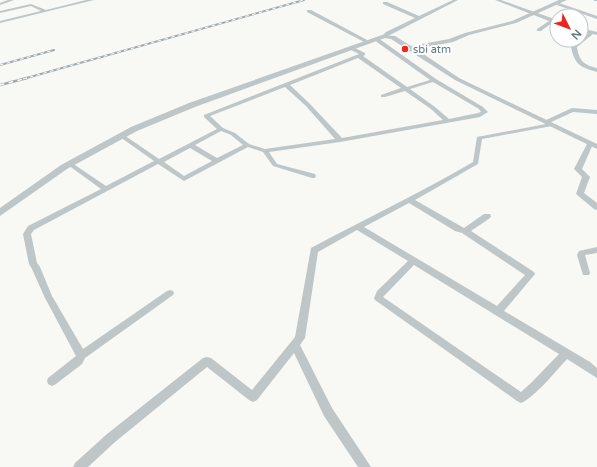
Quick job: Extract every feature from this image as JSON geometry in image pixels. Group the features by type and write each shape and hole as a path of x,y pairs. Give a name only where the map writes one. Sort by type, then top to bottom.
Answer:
{"street":[{"path":"0,4 12,0"},
{"path":"0,22 92,0"},
{"path":"0,213 70,164 134,129 192,105 380,38 456,0"},
{"path":"497,0 549,19"},
{"path":"410,48 451,41 466,34 514,22 564,0"},
{"path":"385,3 420,18"},
{"path":"556,3 597,18"},
{"path":"0,12 31,5 45,11"},
{"path":"309,11 368,42"},
{"path":"539,30 549,24"},
{"path":"594,33 574,47 576,59 584,67 597,70"},
{"path":"380,38 393,37 457,79 593,145 578,169 586,177 580,194 597,207"},
{"path":"360,56 206,116 221,129 233,134 247,145 265,151 340,140 480,115 485,112 482,108 434,80 380,38"},
{"path":"351,48 363,54 360,56"},
{"path":"360,56 447,120"},
{"path":"383,96 434,80"},
{"path":"286,84 308,105 340,140"},
{"path":"80,467 111,438 207,360 253,397 300,338 314,250 357,226 438,186 476,163 479,138 548,124 572,110 597,112"},
{"path":"82,355 77,350 48,296 36,267 32,264 27,234 31,228 105,188 221,129"},
{"path":"122,136 157,162 184,179 247,145"},
{"path":"190,145 217,161"},
{"path":"265,151 275,165 312,176"},
{"path":"70,164 105,188"},
{"path":"410,200 465,232 531,274 498,311"},
{"path":"465,232 487,216"},
{"path":"357,226 586,365 597,374"},
{"path":"586,273 581,255 582,253 597,250"},
{"path":"414,260 380,294 378,298 521,398 535,386 566,353"},
{"path":"52,381 78,361 82,355 170,293"},
{"path":"295,344 328,412 365,467"}],"railway":[{"path":"23,79 304,0"},
{"path":"0,65 54,50"},
{"path":"0,85 27,78"}],"place":[{"name":"sbi atm","path":"405,49"}]}
